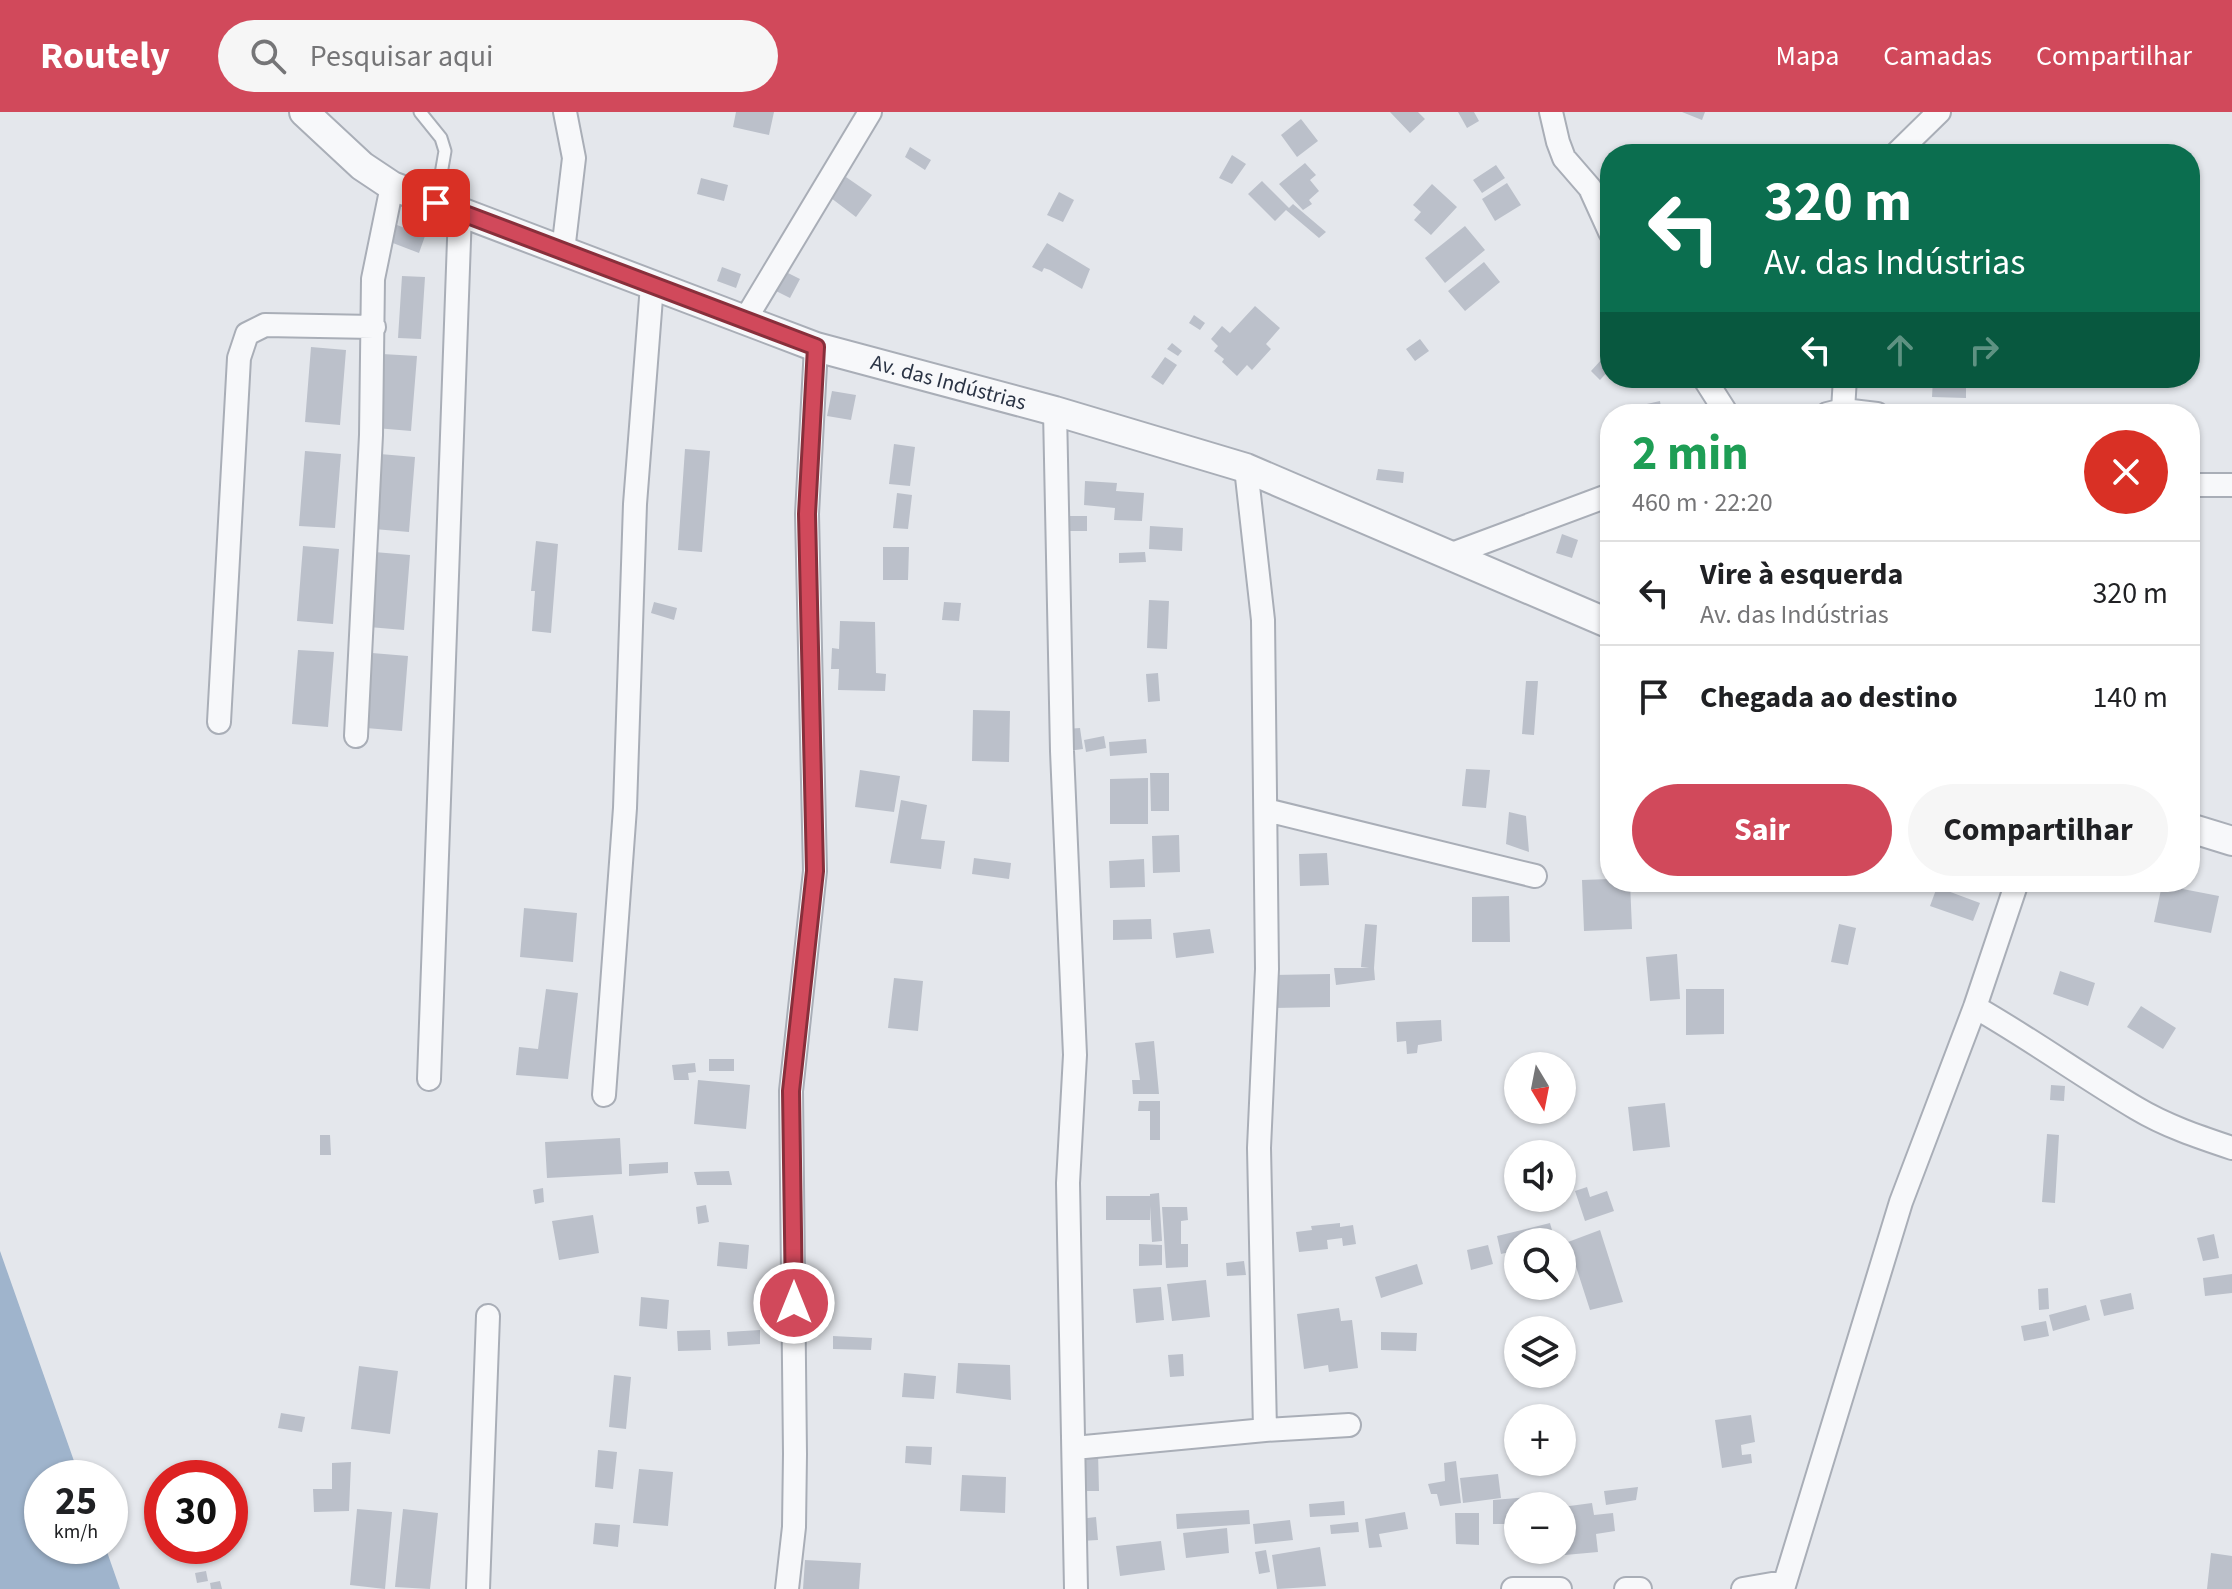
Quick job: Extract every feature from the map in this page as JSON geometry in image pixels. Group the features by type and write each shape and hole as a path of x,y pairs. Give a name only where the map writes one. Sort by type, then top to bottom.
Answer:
{"street":[{"name":"Av. das Indústrias","path":"304,112 362,166 392,186 448,208 816,347 1055,411 1246,468 1600,620"},
{"path":"563,251 574,158 565,112"},
{"path":"745,320 870,112"},
{"path":"1551,112 1564,158 1590,188 1600,210"},
{"path":"1906,144 1939,112"},
{"path":"356,736 371,435 373,279 392,186"},
{"path":"429,1079 448,208"},
{"path":"604,1095 625,808 635,504 652,285"},
{"path":"219,722 239,358 247,334 265,325 374,327"},
{"path":"787,1589 794,1527 795,1454 791,1091 815,871 807,514 816,347"},
{"path":"1055,411 1062,751 1075,1055 1068,1183 1076,1589"},
{"path":"1246,468 1263,620 1267,969 1259,1148 1265,1430"},
{"path":"2200,485 2232,485"},
{"path":"1452,554 1600,499"},
{"path":"1266,810 1535,876"},
{"path":"2200,831 2232,841"},
{"path":"1743,1589 1783,1585 1901,1202 1975,1007 2014,892"},
{"path":"1975,1007 2036,1042 2137,1109 2184,1132 2232,1148"},
{"path":"478,1589 488,1316"},
{"path":"1074,1448 1349,1425"},
{"path":"1513,1589 1560,1589"},
{"path":"1626,1589 1640,1589"}],"lane":[{"path":"420,112 441,138 445,151 448,208"}],"water":[{"path":"0,1251 74,1460 24,1460 24,1564 111,1564 120,1589 0,1589"}],"building":[{"path":"736,112 774,112 769,135 733,127"},
{"path":"1390,112 1418,112 1425,119 1410,133"},
{"path":"1458,112 1474,112 1479,121 1467,128"},
{"path":"1682,112 1705,112 1702,120"},
{"path":"1301,119 1318,141 1297,157 1281,135"},
{"path":"910,147 931,160 925,170 905,157"},
{"path":"1232,155 1246,164 1232,184 1219,178"},
{"path":"1305,163 1316,175 1310,180 1319,191 1309,200 1312,204 1303,210 1279,184"},
{"path":"1496,165 1505,178 1482,193 1473,180"},
{"path":"846,177 872,195 856,217 831,198"},
{"path":"701,178 728,185 724,201 697,194"},
{"path":"1262,181 1289,208 1293,204 1326,232 1319,238 1286,210 1275,221 1248,194"},
{"path":"1507,183 1521,205 1495,221 1482,199"},
{"path":"1432,184 1457,207 1431,235 1414,220 1421,212 1413,205"},
{"path":"1059,192 1074,200 1063,222 1047,215"},
{"path":"392,223 425,236 419,253 385,240"},
{"path":"1465,226 1485,250 1445,283 1425,258"},
{"path":"1047,243 1090,269 1082,289 1050,270 1044,268 1042,272 1032,267"},
{"path":"1484,262 1500,282 1465,311 1448,291"},
{"path":"722,267 741,274 736,288 717,281"},
{"path":"786,272 800,279 790,298 776,291"},
{"path":"402,276 425,277 421,339 398,338"},
{"path":"1255,306 1280,328 1266,344 1271,349 1252,370 1247,365 1237,376 1214,351 1218,346 1211,339 1222,326 1230,333"},
{"path":"1194,315 1205,323 1200,330 1189,323"},
{"path":"1420,339 1429,351 1415,361 1406,349"},
{"path":"1172,343 1182,351 1178,356 1167,349"},
{"path":"311,347 346,350 340,425 305,422"},
{"path":"382,354 417,356 411,431 376,428"},
{"path":"1165,357 1177,365 1163,385 1151,377"},
{"path":"1600,361 1600,380 1591,371"},
{"path":"1932,388 1966,388 1966,398 1932,397"},
{"path":"832,391 856,395 851,420 827,416"},
{"path":"894,444 915,447 910,486 889,484"},
{"path":"685,449 710,451 702,552 678,550"},
{"path":"305,451 341,454 335,528 299,526"},
{"path":"380,454 415,457 409,532 374,529"},
{"path":"1378,469 1404,472 1403,483 1376,480"},
{"path":"1085,481 1117,483 1116,491 1144,493 1142,521 1114,520 1115,508 1084,505"},
{"path":"897,493 912,495 908,529 893,528"},
{"path":"1064,516 1087,516 1087,531 1064,531"},
{"path":"1150,526 1183,528 1182,551 1149,549"},
{"path":"1562,534 1578,540 1572,558 1556,553"},
{"path":"536,541 558,544 551,633 532,631 535,591 531,591"},
{"path":"303,546 339,549 333,624 297,621"},
{"path":"883,547 909,547 908,580 883,580"},
{"path":"374,552 410,555 404,630 369,627"},
{"path":"1145,552 1146,562 1119,563 1119,553"},
{"path":"1149,600 1169,601 1167,649 1147,648"},
{"path":"654,602 677,608 674,620 651,613"},
{"path":"944,602 961,603 959,621 942,620"},
{"path":"840,621 875,622 876,673 886,674 885,691 838,690 839,669 831,669 832,648 839,649"},
{"path":"298,650 334,652 328,727 292,724"},
{"path":"372,653 408,656 402,731 366,728"},
{"path":"1158,673 1160,701 1148,702 1146,674"},
{"path":"1526,681 1538,681 1534,735 1522,734"},
{"path":"973,710 1010,711 1009,762 972,761"},
{"path":"1080,728 1083,749 1068,751 1066,729"},
{"path":"1104,736 1106,748 1086,752 1084,740"},
{"path":"1146,739 1147,753 1110,756 1109,742"},
{"path":"1466,769 1490,770 1486,808 1462,806"},
{"path":"860,770 900,776 894,812 855,807"},
{"path":"1150,773 1169,773 1169,811 1151,811"},
{"path":"1148,778 1148,824 1110,824 1110,779"},
{"path":"901,800 927,805 921,839 945,841 941,869 890,863"},
{"path":"1509,812 1526,816 1529,852 1506,844"},
{"path":"1179,835 1180,872 1153,873 1152,836"},
{"path":"1327,853 1329,885 1300,886 1299,854"},
{"path":"974,858 1011,863 1009,879 972,874"},
{"path":"1144,859 1145,887 1110,888 1109,861"},
{"path":"1600,879 1600,892 1630,892 1632,929 1584,931 1582,880"},
{"path":"1935,892 1950,892 1980,903 1973,921 1930,906"},
{"path":"2160,892 2198,892 2219,896 2211,933 2154,922"},
{"path":"1509,896 1510,942 1472,942 1472,897"},
{"path":"524,908 577,913 573,962 520,957"},
{"path":"1151,919 1152,939 1113,940 1113,920"},
{"path":"1365,924 1377,925 1375,980 1336,985 1334,968 1369,968 1361,967"},
{"path":"1839,924 1856,928 1848,965 1831,962"},
{"path":"1210,929 1214,953 1176,958 1173,933"},
{"path":"1677,954 1680,999 1650,1001 1646,957"},
{"path":"2060,971 2095,983 2088,1006 2053,994"},
{"path":"1330,974 1330,1007 1273,1008 1273,975"},
{"path":"894,978 923,981 918,1031 888,1028"},
{"path":"546,989 578,993 568,1079 516,1075 519,1047 538,1049"},
{"path":"1686,989 1724,989 1724,1034 1686,1035"},
{"path":"2141,1006 2176,1028 2163,1049 2127,1027"},
{"path":"1441,1020 1442,1041 1418,1045 1417,1053 1407,1054 1406,1041 1397,1042 1396,1022"},
{"path":"1154,1041 1159,1094 1133,1094 1132,1080 1140,1080 1135,1043"},
{"path":"709,1059 734,1059 734,1071 709,1071"},
{"path":"695,1063 696,1072 688,1073 689,1080 674,1080 672,1065"},
{"path":"698,1080 750,1085 746,1129 694,1124"},
{"path":"2051,1085 2065,1086 2064,1101 2050,1100"},
{"path":"1139,1101 1160,1101 1160,1140 1150,1140 1150,1111 1138,1111"},
{"path":"1665,1103 1670,1147 1633,1151 1628,1107"},
{"path":"2047,1134 2059,1135 2055,1203 2042,1202"},
{"path":"320,1135 330,1135 331,1155 320,1155"},
{"path":"620,1138 622,1174 547,1178 545,1142"},
{"path":"668,1162 668,1173 629,1176 629,1164"},
{"path":"729,1171 732,1185 697,1185 694,1172"},
{"path":"1587,1187 1590,1197 1607,1191 1614,1211 1585,1221 1576,1191"},
{"path":"543,1188 544,1202 535,1204 533,1190"},
{"path":"1159,1193 1162,1241 1152,1242 1150,1206 1150,1220 1106,1220 1106,1196 1150,1196"},
{"path":"706,1205 709,1222 698,1224 696,1207"},
{"path":"1162,1207 1187,1207 1188,1220 1181,1221 1181,1244 1188,1244 1188,1267 1166,1268"},
{"path":"593,1215 599,1253 559,1260 552,1221"},
{"path":"1340,1223 1340,1227 1353,1225 1356,1244 1343,1246 1342,1238 1327,1240 1328,1249 1299,1252 1296,1232 1312,1230 1311,1226"},
{"path":"1550,1223 1551,1228 1530,1228"},
{"path":"1600,1230 1623,1302 1590,1310 1576,1267 1576,1239"},
{"path":"1504,1234 1504,1253 1501,1254 1497,1236"},
{"path":"2214,1234 2219,1258 2203,1261 2197,1238"},
{"path":"719,1242 749,1245 747,1269 717,1266"},
{"path":"1139,1244 1162,1245 1162,1265 1139,1266"},
{"path":"1488,1245 1493,1264 1471,1270 1467,1250"},
{"path":"1244,1261 1246,1275 1227,1276 1226,1263"},
{"path":"1417,1264 1423,1284 1381,1298 1375,1277"},
{"path":"2232,1274 2232,1293 2205,1296 2203,1278"},
{"path":"1206,1280 1210,1317 1172,1321 1167,1284"},
{"path":"1161,1287 1164,1320 1136,1323 1133,1289"},
{"path":"2048,1288 2049,1309 2039,1310 2038,1289"},
{"path":"2131,1293 2134,1309 2104,1316 2100,1300"},
{"path":"641,1297 669,1300 667,1329 639,1326"},
{"path":"2086,1305 2090,1320 2053,1331 2049,1315"},
{"path":"1339,1308 1341,1321 1352,1320 1358,1368 1329,1372 1328,1365 1304,1369 1297,1314"},
{"path":"2046,1321 2049,1336 2024,1341 2021,1326"},
{"path":"710,1330 711,1350 678,1351 677,1331"},
{"path":"760,1330 760,1344 728,1346 727,1332"},
{"path":"1381,1332 1417,1333 1416,1351 1381,1350"},
{"path":"833,1336 872,1338 871,1350 833,1349"},
{"path":"1183,1354 1184,1376 1170,1377 1168,1355"},
{"path":"958,1363 1010,1365 1011,1400 956,1393"},
{"path":"359,1366 398,1371 390,1434 351,1429"},
{"path":"904,1373 936,1376 934,1399 902,1397"},
{"path":"614,1375 631,1377 626,1429 609,1427"},
{"path":"281,1413 305,1417 302,1432 278,1428"},
{"path":"1751,1415 1755,1442 1741,1445 1742,1455 1751,1454 1752,1463 1722,1468 1715,1420"},
{"path":"906,1446 932,1447 931,1465 905,1463"},
{"path":"598,1450 617,1452 613,1489 595,1487"},
{"path":"1098,1452 1099,1491 1079,1491 1078,1453"},
{"path":"1456,1461 1461,1503 1440,1506 1437,1494 1431,1494 1428,1484 1445,1481 1444,1463"},
{"path":"351,1462 349,1511 314,1512 313,1489 332,1489 332,1463"},
{"path":"639,1469 673,1472 668,1526 633,1523"},
{"path":"1498,1474 1501,1498 1463,1503 1460,1478"},
{"path":"962,1475 1006,1477 1005,1513 960,1511"},
{"path":"1638,1487 1636,1500 1606,1505 1604,1491"},
{"path":"1504,1499 1504,1524 1493,1524 1493,1500"},
{"path":"1344,1501 1345,1515 1310,1517 1309,1504"},
{"path":"1592,1503 1594,1515 1613,1513 1615,1531 1596,1534 1598,1552 1576,1554 1576,1505"},
{"path":"357,1509 392,1512 385,1589 350,1585"},
{"path":"403,1509 438,1513 430,1589 395,1587"},
{"path":"1249,1510 1250,1524 1177,1529 1176,1514"},
{"path":"1405,1512 1408,1529 1379,1534 1382,1547 1369,1548 1365,1519"},
{"path":"1455,1513 1479,1513 1479,1545 1456,1544"},
{"path":"1096,1517 1098,1540 1081,1541 1079,1519"},
{"path":"1290,1520 1293,1540 1255,1544 1253,1524"},
{"path":"1358,1522 1359,1532 1331,1534 1330,1525"},
{"path":"595,1523 620,1525 618,1547 593,1544"},
{"path":"1227,1528 1229,1553 1186,1558 1183,1533"},
{"path":"1161,1541 1165,1570 1120,1576 1116,1546"},
{"path":"1320,1547 1326,1586 1277,1589 1272,1555"},
{"path":"1266,1550 1270,1572 1259,1574 1255,1552"},
{"path":"2211,1553 2232,1556 2232,1589 2207,1589"},
{"path":"805,1560 861,1563 859,1589 803,1589"},
{"path":"206,1571 208,1581 197,1583 195,1573"},
{"path":"220,1581 222,1589 211,1589 210,1583"}],"route":[{"path":"436,203 816,347 807,514 815,871 791,1091 794,1303"}]}
